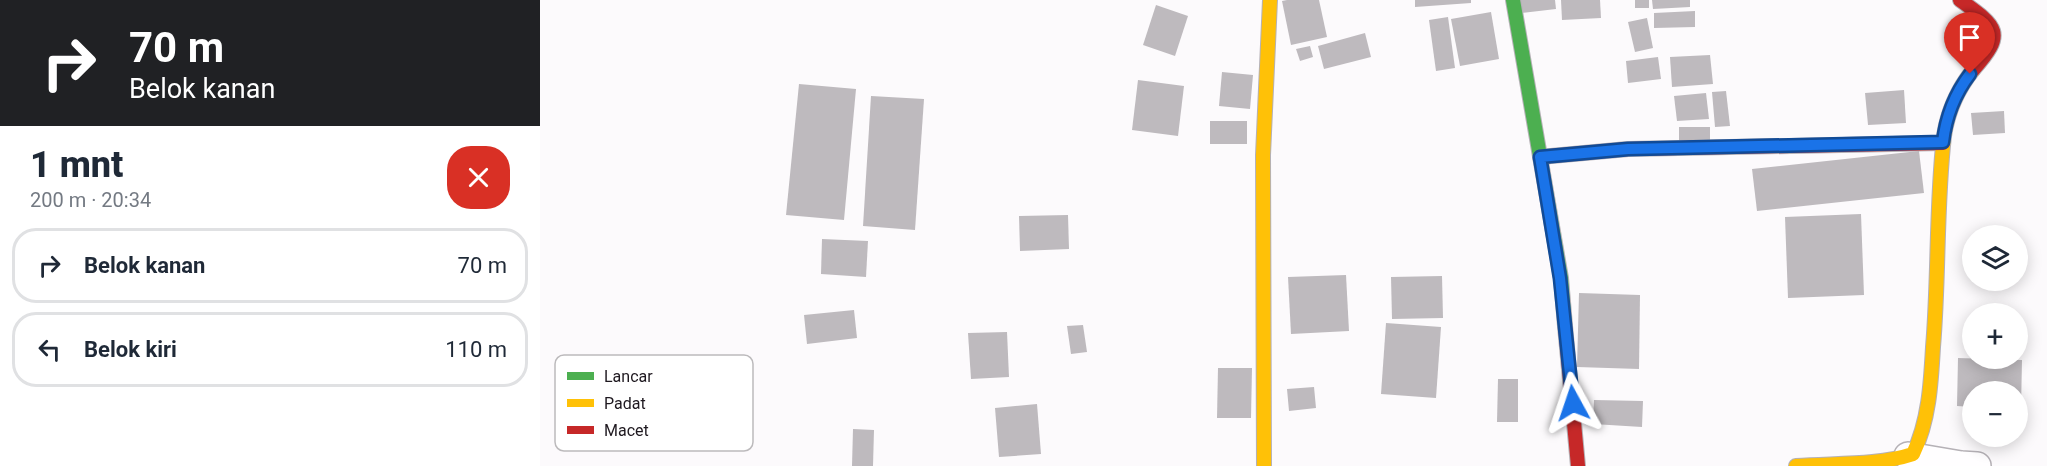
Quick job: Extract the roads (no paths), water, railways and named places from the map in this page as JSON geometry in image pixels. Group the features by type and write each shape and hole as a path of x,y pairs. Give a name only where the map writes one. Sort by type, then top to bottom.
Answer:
{"street":[{"path":"1264,466 1263,154 1270,0"},
{"path":"1513,0 1560,278 1578,466"},
{"path":"1796,466 1886,463 1908,456 1916,450 1921,441 1930,390 1945,124 1953,100 1970,74 1990,51 1995,39 1989,22 1977,10 1960,0"},
{"path":"1540,157 1628,149 1943,142"},
{"path":"1908,456 1977,466"}]}
